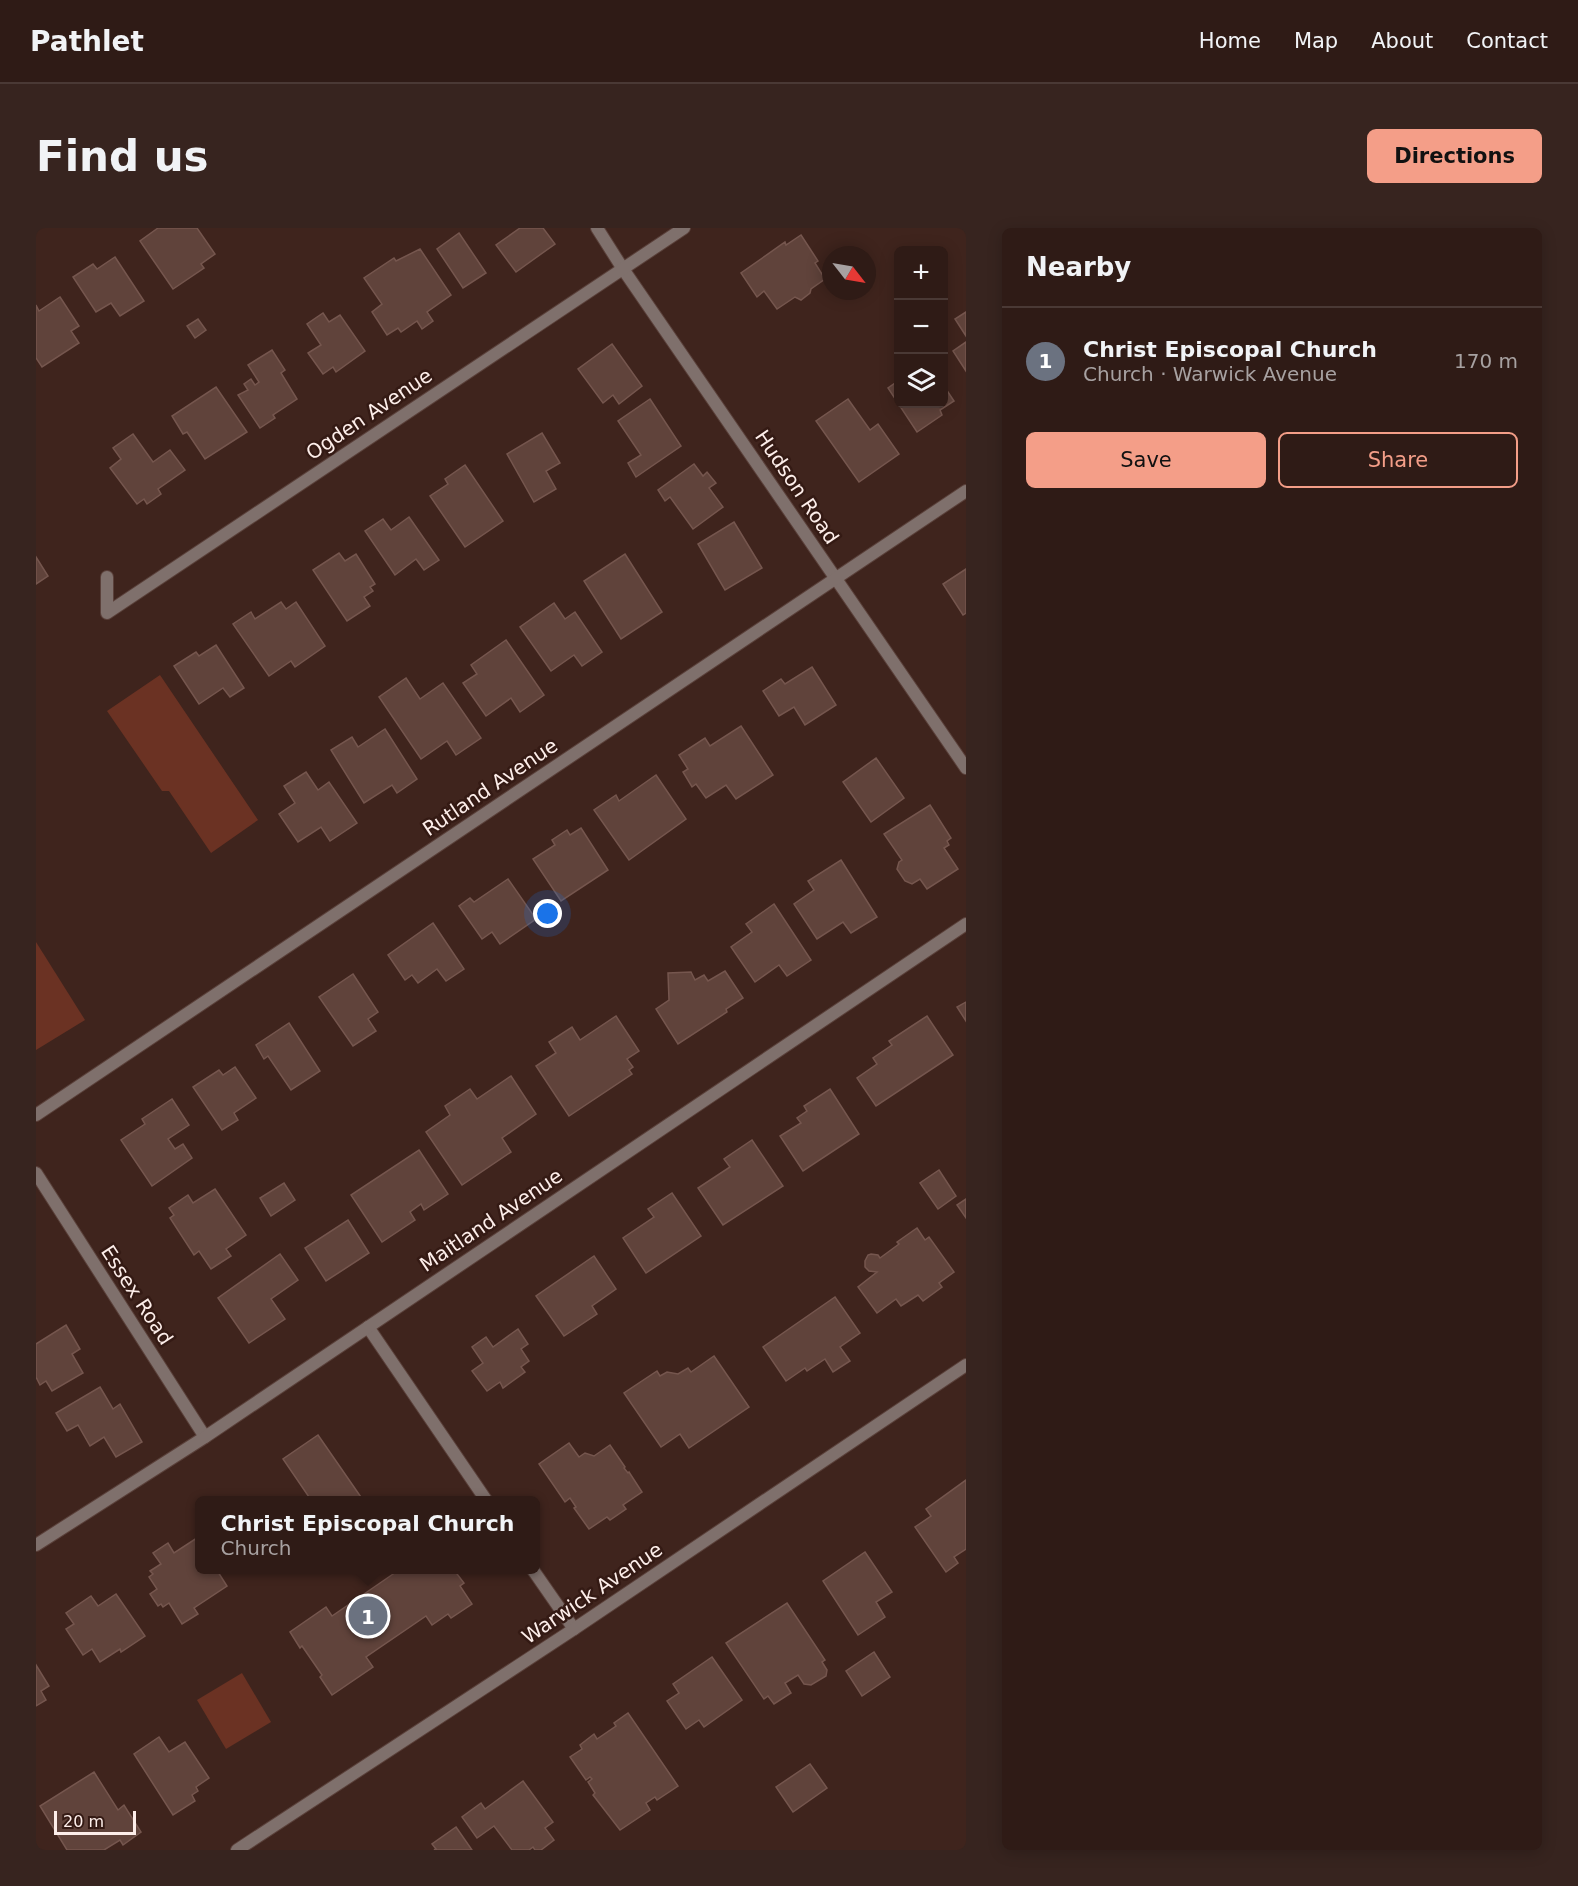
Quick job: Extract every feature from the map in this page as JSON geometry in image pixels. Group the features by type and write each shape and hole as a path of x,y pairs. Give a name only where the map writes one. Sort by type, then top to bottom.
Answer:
{"street":[{"name":"Hudson Road","path":"597,228 966,768"},
{"name":"Ogden Avenue","path":"107,577 107,613 684,228"},
{"name":"Rutland Avenue","path":"36,1115 966,490"},
{"name":"Maitland Avenue","path":"36,1545 205,1437 966,924"},
{"name":"Essex Road","path":"36,1173 205,1437"},
{"path":"368,1327 483,1496"},
{"name":"Warwick Avenue","path":"237,1850 574,1629 966,1365"},
{"path":"536,1574 574,1629"}],"shaded area":[{"path":"160,675 258,820 211,853 169,791 162,791 107,711"},
{"path":"36,942 85,1020 36,1050"},
{"path":"242,1673 271,1722 226,1749 197,1700"}],"building":[{"path":"158,228 197,228 215,254 201,264 204,268 173,289 140,241"},
{"path":"520,228 543,228 555,244 516,272 496,245"},
{"path":"459,233 486,273 463,288 437,249"},
{"path":"801,235 818,261 815,263 822,274 822,281 801,300 795,297 777,309 764,291 757,297 741,273 785,242 786,245"},
{"path":"420,249 451,295 427,312 433,321 422,329 417,321 401,332 398,328 387,335 372,312 382,304 364,278 394,258 396,261"},
{"path":"115,257 144,301 120,316 111,303 96,312 73,277 93,264 97,269"},
{"path":"60,297 79,326 71,331 79,343 42,367 36,358 36,305 39,311"},
{"path":"966,312 966,336 955,319"},
{"path":"323,313 329,322 340,315 365,351 336,372 333,367 323,374 308,353 321,345 307,324"},
{"path":"198,319 206,330 195,338 187,326"},
{"path":"966,342 966,371 953,351"},
{"path":"612,344 642,386 619,404 613,395 603,403 578,369"},
{"path":"272,350 285,370 281,373 297,399 273,415 275,418 260,428 238,395 248,390 244,384 251,379 255,385 259,382 248,365"},
{"path":"894,384 894,397 888,388"},
{"path":"216,387 247,432 205,459 187,432 183,434 172,416"},
{"path":"948,392 954,401 948,405"},
{"path":"650,399 681,446 636,477 628,463 641,455 618,421"},
{"path":"848,399 870,430 878,424 899,454 859,482 816,421"},
{"path":"902,408 943,408 940,410 942,415 917,432"},
{"path":"542,433 560,463 546,471 556,489 534,502 507,454"},
{"path":"133,434 153,462 170,450 185,470 158,489 161,494 147,504 144,499 137,504 110,468 121,459 113,448"},
{"path":"694,464 703,476 707,472 716,483 709,488 723,507 693,529 670,497 665,501 658,490"},
{"path":"465,465 503,521 465,547 430,496 448,484 445,479"},
{"path":"409,517 439,560 424,570 416,559 395,575 365,531 383,519 391,530"},
{"path":"734,522 762,568 725,590 698,544"},
{"path":"339,553 345,561 356,554 375,584 370,587 373,591 364,597 370,606 347,621 313,570"},
{"path":"625,554 662,612 621,639 584,581"},
{"path":"36,557 48,576 36,584"},
{"path":"966,569 966,613 963,615 943,584"},
{"path":"281,602 286,609 296,602 325,646 295,667 291,661 269,676 233,624 251,612 255,619"},
{"path":"554,603 565,619 575,612 602,652 582,666 574,655 551,671 520,627"},
{"path":"506,640 544,695 520,712 511,698 486,716 463,683 477,674 471,665"},
{"path":"216,645 244,688 230,697 223,688 199,704 174,666 196,652 199,656"},
{"path":"812,667 836,705 805,725 794,707 779,716 763,691 781,679 785,684"},
{"path":"406,678 420,699 443,683 481,738 456,755 447,741 421,759 379,697"},
{"path":"741,726 773,775 736,799 726,785 706,798 696,784 692,787 683,772 688,769 679,755 705,738 710,746"},
{"path":"385,729 417,779 397,793 392,785 364,803 331,750 352,737 358,747"},
{"path":"876,758 904,798 871,822 843,782"},
{"path":"306,772 318,790 329,782 357,823 330,841 321,827 298,842 279,814 295,803 284,786"},
{"path":"656,775 686,819 629,860 594,810 616,795 619,801"},
{"path":"930,805 951,838 947,841 949,845 944,848 958,869 927,889 920,879 912,884 905,881 897,869 902,860 884,834"},
{"path":"581,828 608,870 561,901 533,859 555,845 552,840 567,830 570,835"},
{"path":"841,860 877,917 851,933 843,922 817,939 794,904 814,890 808,881"},
{"path":"508,879 536,919 500,944 492,932 482,939 459,906 470,898 474,902"},
{"path":"774,904 811,960 787,976 779,965 755,982 731,947 752,932 746,924"},
{"path":"433,923 464,969 446,981 437,969 418,983 412,975 405,980 388,955"},
{"path":"725,971 743,998 726,1009 727,1012 678,1044 656,1009 669,1000 668,973 691,972 695,980 704,975 708,981"},
{"path":"353,974 378,1012 368,1019 376,1031 353,1046 319,997"},
{"path":"966,1002 966,1021 957,1007"},
{"path":"616,1016 639,1051 627,1059 633,1067 629,1070 632,1074 569,1116 536,1066 556,1053 549,1042 572,1027 580,1040"},
{"path":"927,1016 953,1055 876,1106 857,1078 877,1064 873,1058 892,1045 889,1041"},
{"path":"289,1023 320,1071 291,1090 268,1056 264,1059 256,1045"},
{"path":"235,1067 256,1098 234,1113 238,1120 222,1130 193,1087 219,1070 223,1075"},
{"path":"511,1076 536,1114 502,1138 511,1152 462,1185 426,1132 450,1115 445,1106 470,1089 477,1099"},
{"path":"830,1089 859,1134 803,1171 780,1136 801,1123 797,1118 807,1111 804,1106"},
{"path":"172,1099 189,1125 168,1139 175,1149 183,1144 192,1158 152,1186 121,1140 145,1124 142,1119"},
{"path":"752,1140 783,1186 723,1225 698,1188 730,1167 724,1159"},
{"path":"419,1150 448,1194 424,1210 421,1204 410,1212 415,1220 382,1242 351,1195"},
{"path":"939,1170 956,1196 938,1209 920,1183"},
{"path":"284,1183 295,1200 271,1216 260,1198"},
{"path":"215,1189 246,1235 226,1249 231,1256 211,1269 199,1251 194,1255 170,1218 174,1215 169,1208 188,1195 193,1203"},
{"path":"672,1193 701,1236 646,1273 623,1238 654,1217 648,1209"},
{"path":"966,1199 966,1218 957,1205"},
{"path":"348,1220 369,1253 326,1281 305,1248"},
{"path":"917,1228 925,1240 929,1237 954,1272 939,1283 942,1287 923,1301 918,1295 901,1306 896,1299 877,1313 858,1287 877,1272 869,1271 865,1267 865,1261 871,1254 878,1255 880,1258"},
{"path":"280,1254 298,1280 271,1299 285,1319 249,1343 218,1298"},
{"path":"594,1256 616,1289 592,1306 597,1314 564,1336 536,1296"},
{"path":"835,1297 860,1333 840,1347 850,1361 833,1372 825,1359 807,1371 805,1368 786,1381 763,1347"},
{"path":"66,1325 80,1349 72,1354 83,1373 52,1391 46,1381 40,1385 36,1377 36,1344"},
{"path":"518,1329 528,1344 521,1349 529,1361 521,1367 525,1372 503,1388 500,1382 487,1391 472,1371 483,1363 472,1347 486,1337 493,1347"},
{"path":"714,1356 749,1407 689,1448 680,1434 661,1447 624,1393 657,1371 660,1376 667,1372 678,1374 688,1368 691,1372"},
{"path":"100,1387 113,1409 120,1404 142,1442 116,1457 104,1437 90,1446 78,1425 67,1431 56,1413"},
{"path":"318,1435 360,1496 308,1496 283,1459"},
{"path":"569,1443 579,1457 585,1453 594,1456 610,1445 642,1492 623,1505 626,1509 610,1520 607,1517 589,1529 574,1508 576,1507 570,1498 565,1502 539,1464"},
{"path":"966,1480 966,1549 954,1557 958,1563 946,1572 915,1527 931,1516 926,1509"},
{"path":"195,1539 195,1574 219,1574 227,1586 194,1608 198,1614 182,1624 169,1603 163,1607 161,1604 158,1606 150,1594 157,1589 149,1577 153,1574 150,1571 161,1564 153,1553 168,1543 174,1553"},
{"path":"865,1552 892,1592 876,1602 885,1617 858,1635 823,1581"},
{"path":"393,1574 457,1574 464,1583 460,1586 472,1604 451,1618 448,1614 432,1625 426,1616 366,1657 373,1667 332,1695 320,1677 322,1675 290,1632 326,1607 332,1616"},
{"path":"116,1594 145,1636 121,1652 120,1649 100,1662 92,1649 83,1655 66,1629 74,1624 66,1613 91,1596 98,1606"},
{"path":"787,1603 825,1660 822,1662 827,1670 826,1676 811,1685 804,1684 798,1675 785,1683 791,1693 774,1704 768,1696 764,1699 726,1643"},
{"path":"874,1652 890,1677 862,1696 846,1671"},
{"path":"712,1657 742,1700 704,1727 699,1720 686,1729 667,1701 679,1693 673,1684"},
{"path":"36,1665 49,1686 41,1691 46,1700 36,1706"},
{"path":"628,1713 678,1786 657,1800 655,1797 646,1803 650,1810 620,1830 593,1795 595,1793 588,1782 592,1779 590,1777 586,1780 570,1757 582,1749 580,1745 594,1734 597,1739 616,1726 614,1723"},
{"path":"159,1737 169,1752 185,1742 209,1778 196,1787 198,1791 192,1795 195,1801 173,1815 134,1754"},
{"path":"810,1764 827,1788 793,1812 776,1787"},
{"path":"94,1772 118,1810 124,1805 141,1832 123,1845 120,1840 104,1850 67,1850 40,1806"},
{"path":"523,1781 553,1822 545,1828 554,1840 541,1850 535,1850 533,1847 529,1850 512,1850 494,1826 477,1838 462,1817 481,1803 485,1809"},
{"path":"456,1827 472,1850 434,1850 436,1849 432,1844"}],"place":[{"name":"Christ Episcopal Church","path":"368,1616"}]}
